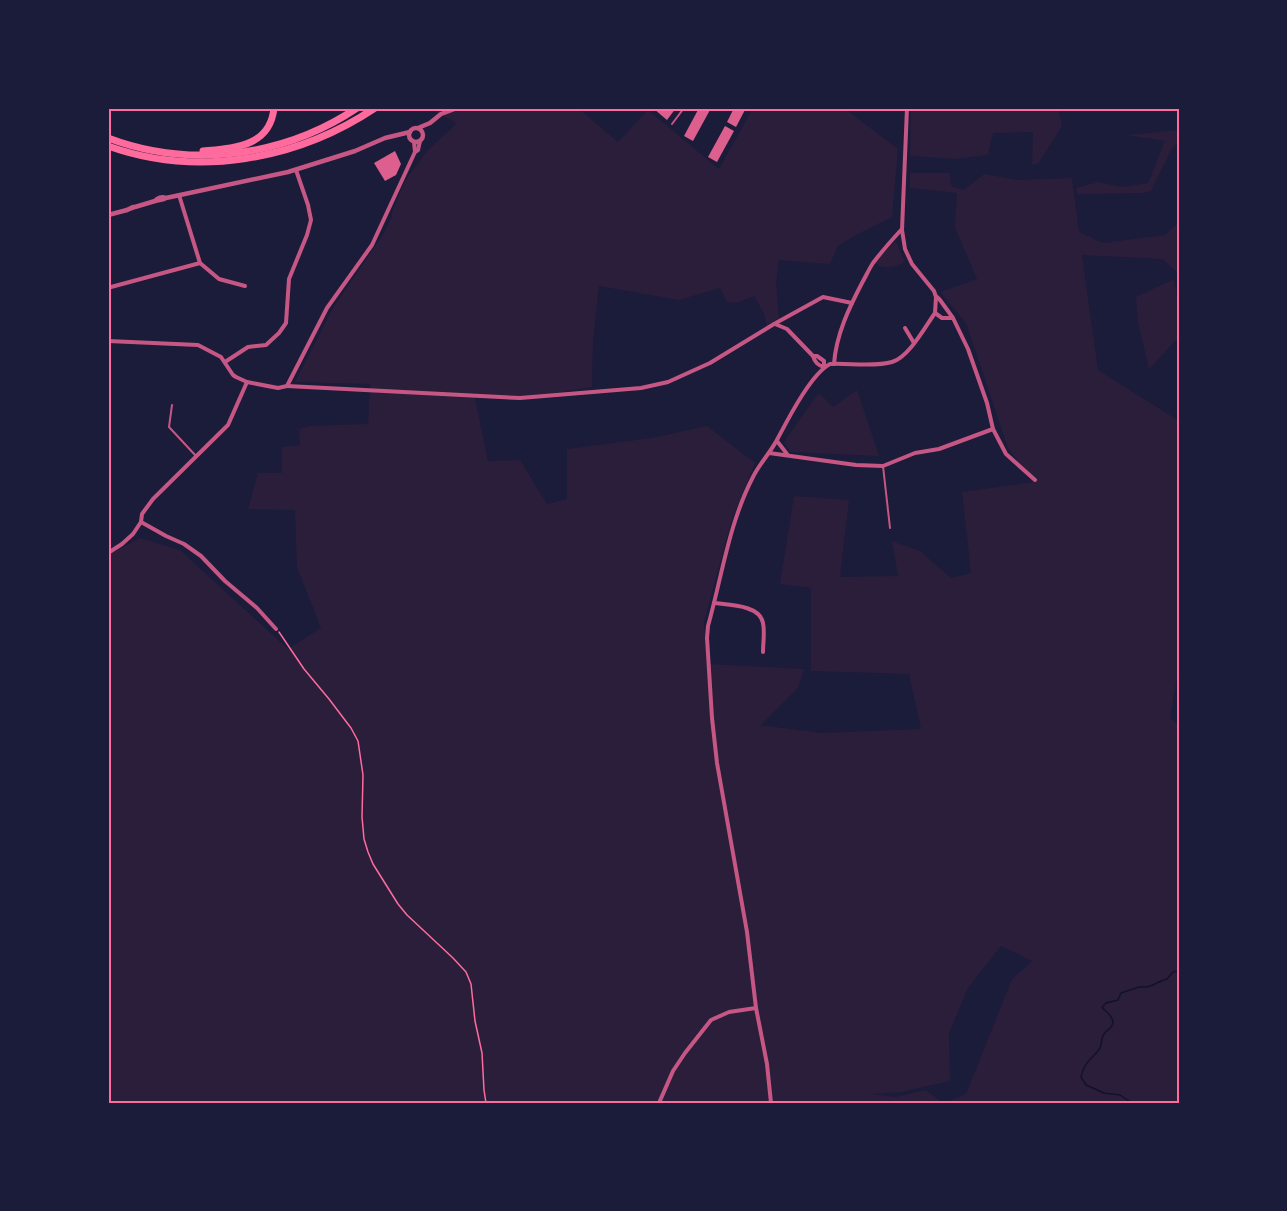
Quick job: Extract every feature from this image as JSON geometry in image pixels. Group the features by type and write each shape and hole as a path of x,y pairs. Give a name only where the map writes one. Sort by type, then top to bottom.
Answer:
{"highway":[{"path":"108,137 178,151 197,152 233,148 259,138 268,128 274,115 274,108"},
{"path":"108,137 138,148 165,153 213,155 236,153 260,149 318,130 340,120 357,108"},
{"path":"108,146 151,158 181,162 234,160 284,151 316,140 375,108"}],"street":[{"path":"108,215 163,197 296,170 339,157 385,138 410,132 441,114 458,108"},
{"path":"771,1103 747,932 717,764 712,718 708,626 729,538 753,476 824,367 834,363 894,362 914,343 935,313 934,291 912,264 905,249 902,230 908,108"},
{"path":"287,386 327,308 372,245 429,123"},
{"path":"418,128 424,135"},
{"path":"410,132 415,152"},
{"path":"397,135 420,141"},
{"path":"225,362 248,347 266,345 286,323 289,279 308,235 311,220 296,170"},
{"path":"179,194 200,263 219,279 245,286"},
{"path":"834,363 841,330 852,303 872,264 902,230"},
{"path":"111,287 200,263"},
{"path":"108,341 198,345 217,354 225,362 232,375 247,382 278,388 287,386 519,398 641,388 668,382 710,363 823,297 852,303"},
{"path":"936,297 953,318 968,349 987,403 993,429 1006,454 1035,480"},
{"path":"935,313 944,311 953,318"},
{"path":"774,324 787,329 813,356 824,361 824,367"},
{"path":"905,328 914,343"},
{"path":"108,553 133,534 141,522 142,514 153,499 228,425 247,382"},
{"path":"769,453 856,465 883,466 915,453 939,449 993,429"},
{"path":"777,441 787,455"},
{"path":"141,522 184,544 201,556 276,629"},
{"path":"714,603 750,609 759,614 763,622 763,652"},
{"path":"658,1103 673,1071 711,1020 729,1012 756,1008"}],"lane":[{"path":"672,124 684,108"},
{"path":"172,405 169,427 196,456"},
{"path":"883,466 890,528"}],"path":[{"path":"276,629 304,669 351,728 358,741 363,775 364,839 374,864 407,915 466,972 471,984 475,1021 482,1053 486,1103"}],"shaded area":[{"path":"427,108 578,108 618,142 648,110 719,169 753,108 844,108 898,149 892,217 838,246 830,264 779,260 776,282 779,318 767,325 764,313 754,296 737,303 727,302 720,288 679,300 599,286 593,342 592,387 522,399 475,398 488,461 520,460 547,504 567,499 567,449 652,438 707,426 755,463 731,522 704,622 707,664 804,669 798,688 761,725 821,733 921,729 909,674 811,671 811,588 780,584 794,496 849,500 840,577 898,576 892,541 920,551 951,578 971,573 962,492 1034,482 1008,448 966,323 940,292 977,279 955,228 957,193 910,188 910,173 950,173 951,186 964,190 984,174 1018,180 1072,178 1079,232 1103,243 1165,235 1179,222 1179,274 1162,259 1082,255 1098,370 1179,421 1179,675 1170,718 1179,725 1179,1103 944,1103 966,1094 1012,979 1032,961 1001,946 968,988 949,1033 950,1081 901,1092 871,1094 896,1097 926,1090 943,1103 108,1103 108,555 140,538 180,550 288,649 321,628 297,567 295,510 248,509 258,473 282,473 282,447 300,445 299,429 309,426 368,424 370,384 295,382 333,308 384,233 404,183 427,151 457,123"},
{"path":"911,108 1058,108 1062,126 1038,164 1032,164 1033,132 993,133 988,155 956,159 910,156"},
{"path":"1179,130 1179,143 1172,148 1151,191 1077,194 1076,188 1098,182 1122,187 1148,183 1165,141 1125,135"},
{"path":"896,241 904,262 891,267 877,265 876,261"},
{"path":"1174,279 1179,308 1179,339 1149,369 1138,323 1136,297"},
{"path":"857,390 879,456 790,452 784,442 819,393 833,407"}],"building":[{"path":"655,108 676,108 667,120"},
{"path":"699,108 710,110 693,141 684,136"},
{"path":"734,108 746,108 736,127 727,122"},
{"path":"725,126 734,131 717,162 708,157"},
{"path":"395,151 401,164 396,175 385,181 374,163"}],"waterway":[{"path":"1132,1103 1120,1095 1104,1093 1086,1085 1081,1077 1086,1064 1100,1048 1103,1036 1113,1024 1112,1018 1102,1007 1106,1003 1118,1000 1121,993 1153,985 1167,979 1173,972 1179,971"}]}
